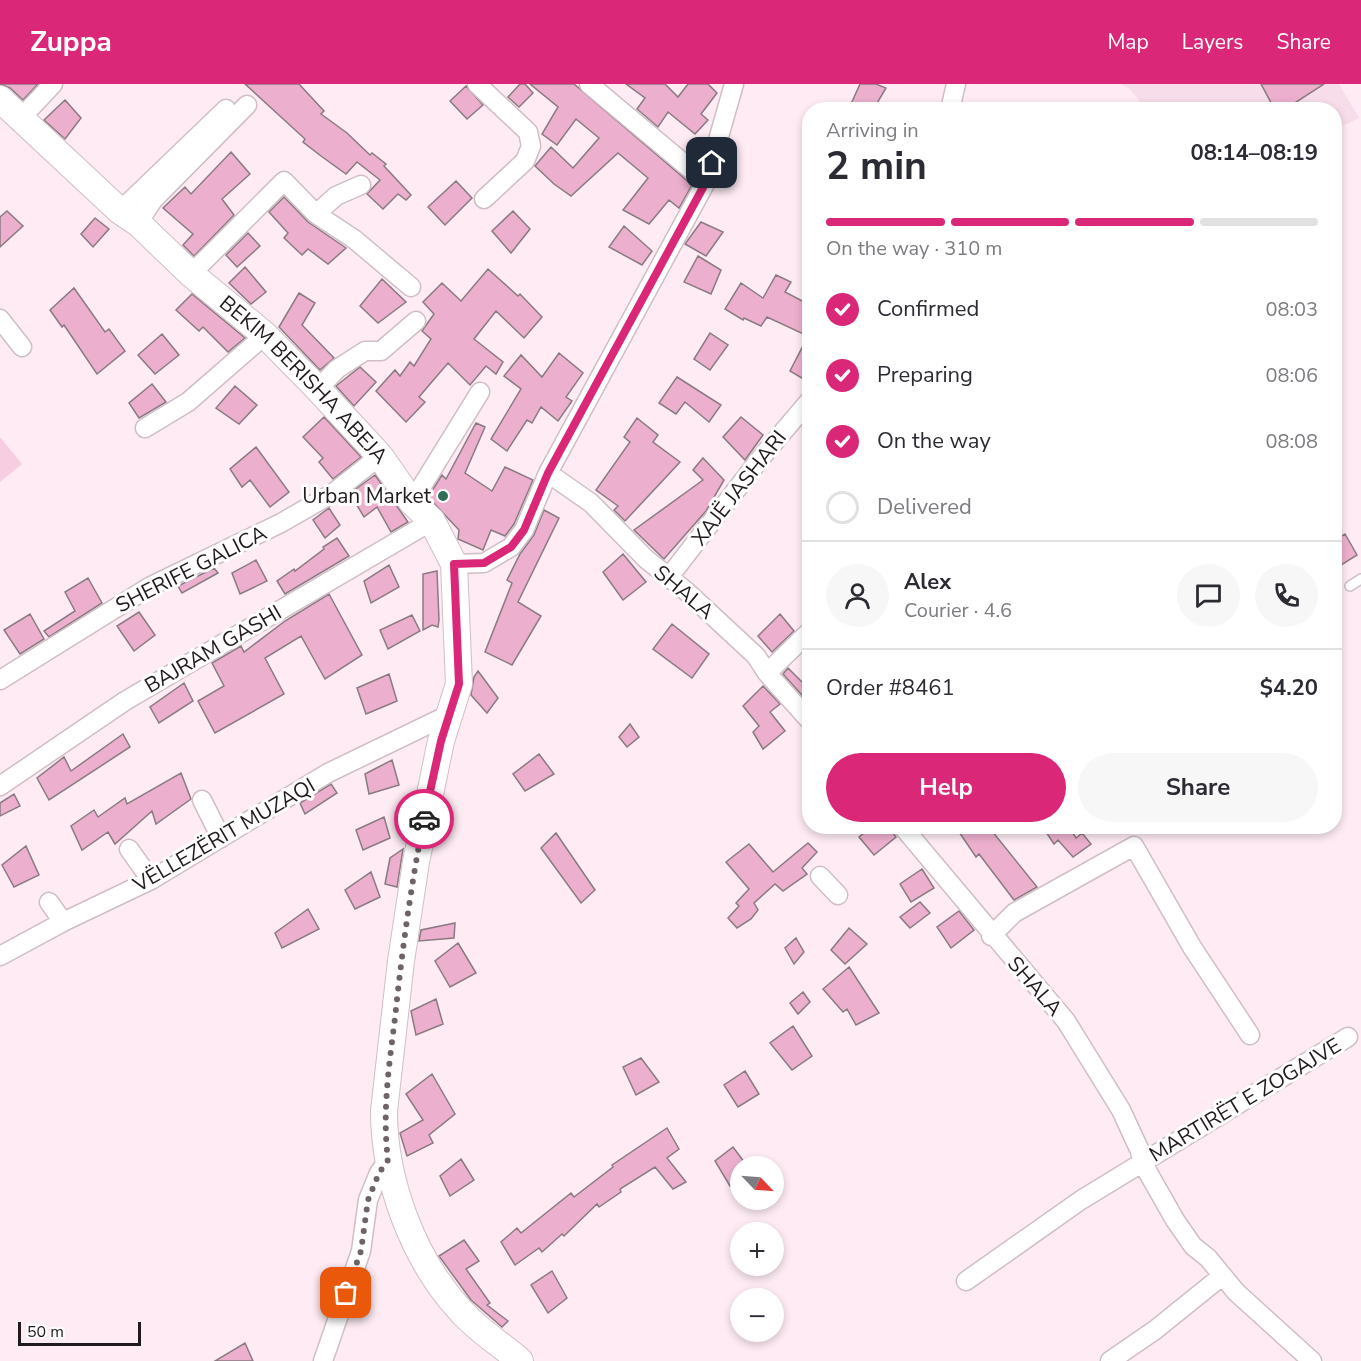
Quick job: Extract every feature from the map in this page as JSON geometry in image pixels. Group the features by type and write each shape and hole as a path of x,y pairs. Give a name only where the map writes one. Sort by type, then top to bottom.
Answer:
{"street":[{"path":"20,119 53,84"},
{"path":"477,84 528,132 531,146 525,161 484,199"},
{"path":"589,84 706,182"},
{"path":"454,564 484,563 511,547 524,530 548,473 706,182 734,84"},
{"path":"952,102 956,84"},
{"name":"BEKIM BERISHA ABEJA","path":"0,99 191,274 265,335 318,389 380,456 412,501 432,521 454,564 459,684 448,715 418,850 401,961 384,1111 384,1134 388,1160 407,1220 423,1256 445,1292 474,1324 520,1361"},
{"path":"129,217 240,103"},
{"path":"191,274 284,181 316,214 354,239 411,287"},
{"path":"316,214 336,196 361,185"},
{"path":"0,319 22,347"},
{"path":"318,389 337,369 365,351 381,351 416,321"},
{"path":"145,428 188,402 265,335"},
{"path":"412,501 480,392"},
{"name":"XAJË JASHARI","path":"669,578 760,459 802,409"},
{"name":"SHERIFE GALICA","path":"0,680 151,586 281,523 333,493 380,456"},
{"name":"SHALA","path":"548,473 591,503 646,559 756,656 767,674 802,712"},
{"name":"BAJRAM GASHI","path":"0,786 124,701 432,521"},
{"path":"767,674 802,639"},
{"name":"VËLLEZËRIT MUZAQI","path":"0,956 63,922 151,880 328,773 448,715"},
{"path":"202,800 221,838"},
{"name":"SHALA","path":"909,834 973,908 991,936 1066,1021 1120,1110 1140,1152 1142,1162 1175,1220 1193,1246 1208,1258 1236,1292 1312,1361"},
{"path":"991,936 1014,913 1134,846 1192,947 1250,1035"},
{"path":"129,849 151,880"},
{"path":"820,876 838,895"},
{"path":"49,902 63,922"},
{"name":"MARTIRËT E ZOGAJVE","path":"1142,1162 1348,1037"},
{"path":"323,1361 361,1251 368,1200 379,1173 388,1160"},
{"path":"966,1281 1081,1200 1142,1162"},
{"path":"1110,1361 1155,1330 1222,1276"}],"lane":[{"path":"1350,586 1361,579"}],"shaded area":[{"path":"1121,84 1339,84 1359,118 1342,126 1342,102 1140,102 1130,89"},
{"path":"0,437 22,464 0,482"}],"building":[{"path":"0,84 38,84 23,100 10,88"},
{"path":"245,84 299,84 324,111 321,114 347,133 370,155 372,153 386,164 384,166 411,195 406,200 398,194 383,209 367,194 380,180 357,162 346,174 303,142 305,139"},
{"path":"520,84 525,84 533,93 519,107 508,97"},
{"path":"530,84 574,84 692,185 679,208 669,200 649,224 623,210 648,178 618,153 571,196 554,184 535,166 551,147 573,168 599,138 576,119 557,145 542,134 558,107"},
{"path":"626,84 665,84 678,97 688,84 708,84 717,93 701,114 708,120 695,134 668,112 658,127 637,109 645,98"},
{"path":"860,84 876,84 886,88 878,102 852,102"},
{"path":"1261,84 1324,84 1296,102 1271,102"},
{"path":"466,86 483,105 467,119 450,101"},
{"path":"65,100 81,118 65,139 44,120"},
{"path":"231,152 250,174 222,199 234,215 194,256 183,245 193,234 163,208 185,187 191,194"},
{"path":"456,181 472,198 445,225 428,207"},
{"path":"284,197 308,222 346,248 328,264 308,249 302,255 284,238 288,233 269,212"},
{"path":"7,211 23,226 0,247 0,217"},
{"path":"513,211 530,229 511,253 492,231"},
{"path":"95,218 109,229 93,247 81,234"},
{"path":"701,222 723,232 706,256 685,244"},
{"path":"624,226 652,251 642,265 609,247"},
{"path":"248,233 260,246 237,267 226,255"},
{"path":"698,256 721,270 711,294 684,282"},
{"path":"245,267 266,292 251,304 229,283"},
{"path":"488,269 518,296 520,294 542,317 524,338 496,311 474,339 503,362 496,374 486,366 470,385 448,363 419,397 425,402 406,422 376,391 395,370 400,376 410,362 414,366 431,339 422,331 434,314 423,302 442,283 461,301"},
{"path":"776,275 791,282 785,292 802,301 802,333 767,317 761,326 744,318 743,320 725,309 741,283 763,298"},
{"path":"382,279 406,302 378,323 360,306"},
{"path":"74,288 105,332 109,329 125,351 97,374 64,325 62,327 50,310"},
{"path":"299,293 315,303 302,325 334,358 320,370 279,327"},
{"path":"192,294 245,338 228,352 203,327 199,331 176,310"},
{"path":"710,333 728,345 710,370 694,359"},
{"path":"162,334 179,355 155,374 138,355"},
{"path":"802,348 802,378 790,371"},
{"path":"559,353 583,373 566,397 572,401 558,421 541,407 532,423 527,420 507,451 491,439 521,389 504,376 521,355 542,377"},
{"path":"360,367 376,382 354,406 336,386"},
{"path":"677,377 721,405 709,422 685,402 676,414 659,403"},
{"path":"152,384 166,402 139,418 129,403"},
{"path":"235,386 257,405 239,424 216,408"},
{"path":"324,417 361,457 333,479 319,462 323,458 303,437"},
{"path":"741,417 763,435 745,460 723,437"},
{"path":"637,418 658,435 653,442 680,462 625,521 614,510 618,506 596,490 630,442 624,437"},
{"path":"476,423 485,427 465,473 492,491 505,467 533,480 514,524 505,536 491,530 483,550 458,539 459,530 428,497 442,475 446,479"},
{"path":"256,447 289,492 270,507 250,480 242,487 230,469"},
{"path":"703,458 724,480 706,511 664,559 634,530 703,480 693,470"},
{"path":"375,475 408,522 391,532 377,507 364,517 355,502 359,500 353,491"},
{"path":"329,508 340,525 325,538 313,520"},
{"path":"544,510 559,518 518,602 541,616 512,665 485,652 512,583 507,580 520,554 534,535"},
{"path":"1345,534 1357,555 1342,565 1342,536"},
{"path":"337,538 349,556 285,594 277,581 294,569 295,571"},
{"path":"623,554 646,582 623,600 603,572"},
{"path":"256,560 267,581 240,594 232,573"},
{"path":"389,565 399,587 371,603 364,581"},
{"path":"214,568 218,573 182,593 178,586"},
{"path":"437,571 438,627 432,625 423,630 423,574"},
{"path":"88,578 102,603 49,637 44,631 75,611 65,592"},
{"path":"329,594 362,655 325,679 301,636 265,658 284,694 215,733 198,701 224,686 212,663 241,646 244,652 285,621"},
{"path":"139,612 155,635 134,651 117,626"},
{"path":"30,614 44,639 20,654 4,630"},
{"path":"780,614 794,631 772,652 758,636"},
{"path":"412,615 420,631 388,649 380,630"},
{"path":"672,624 709,654 692,678 653,649"},
{"path":"788,668 802,682 802,695 783,674"},
{"path":"478,671 498,698 487,713 471,695 474,677"},
{"path":"389,674 397,701 366,714 357,688"},
{"path":"184,683 193,701 159,723 150,707"},
{"path":"763,686 780,704 770,712 785,731 763,749 753,732 759,726 743,706"},
{"path":"630,724 639,737 627,747 619,737"},
{"path":"123,734 130,747 49,800 37,778 64,757 71,771"},
{"path":"539,754 554,774 525,791 513,774"},
{"path":"392,760 399,785 369,794 365,774"},
{"path":"181,773 191,799 156,824 152,811 115,844 108,832 82,850 71,826 94,810 98,817 125,798 127,804"},
{"path":"331,784 337,793 305,814 300,803"},
{"path":"14,794 20,806 0,816 0,803"},
{"path":"384,817 390,838 363,850 356,830"},
{"path":"556,833 595,890 581,903 541,848"},
{"path":"863,834 894,834 896,837 874,855 859,837"},
{"path":"960,834 994,834 1037,887 1014,900 979,854 976,857"},
{"path":"1047,834 1074,834 1076,838 1083,834 1091,844 1073,857 1058,840 1054,844"},
{"path":"808,843 817,852 802,868 807,874 783,891 775,884 754,903 758,910 751,919 737,928 728,918 739,906 736,903 749,889 726,862 749,844 773,872"},
{"path":"26,846 39,875 14,887 2,865"},
{"path":"403,849 397,887 385,884 390,858"},
{"path":"922,869 934,888 911,902 900,884"},
{"path":"371,872 380,897 355,909 345,890"},
{"path":"920,902 930,913 910,928 900,917"},
{"path":"308,909 319,929 282,948 275,933"},
{"path":"959,911 974,930 951,948 937,927"},
{"path":"455,923 454,938 419,941 421,930"},
{"path":"849,928 867,944 845,964 831,950"},
{"path":"796,938 804,952 794,964 785,948"},
{"path":"458,943 476,973 450,987 435,961"},
{"path":"849,967 879,1013 856,1025 847,1009 843,1012 823,989"},
{"path":"803,992 810,1002 798,1014 790,1003"},
{"path":"436,999 443,1024 416,1035 411,1011"},
{"path":"793,1026 812,1056 792,1070 770,1043"},
{"path":"641,1058 659,1082 636,1095 623,1067"},
{"path":"745,1071 759,1094 738,1107 724,1085"},
{"path":"432,1074 455,1114 429,1135 433,1143 407,1156 400,1133 423,1120 406,1094"},
{"path":"667,1128 679,1149 667,1158 686,1182 673,1189 655,1167 620,1189 621,1192 599,1207 597,1204 564,1236 562,1234 542,1252 539,1248 515,1265 501,1242 517,1228 521,1233 571,1193 574,1197 613,1167 612,1165"},
{"path":"733,1147 740,1156 730,1156 730,1186 715,1161"},
{"path":"461,1159 474,1180 450,1196 440,1176"},
{"path":"464,1240 479,1261 466,1269 490,1303 487,1305 508,1321 502,1327 471,1300 439,1256"},
{"path":"552,1271 567,1298 548,1313 531,1285"},
{"path":"245,1343 253,1361 215,1361"}],"way so far":[{"path":"346,1293 361,1251 364,1217 372,1186 388,1160 384,1134 384,1111 401,961 424,819"}],"place":[{"name":"Urban Market","path":"443,496"}],"route":[{"path":"424,819 441,741 459,684 458,610 454,564 484,563 511,547 524,530 548,473 706,182 712,163"}]}
